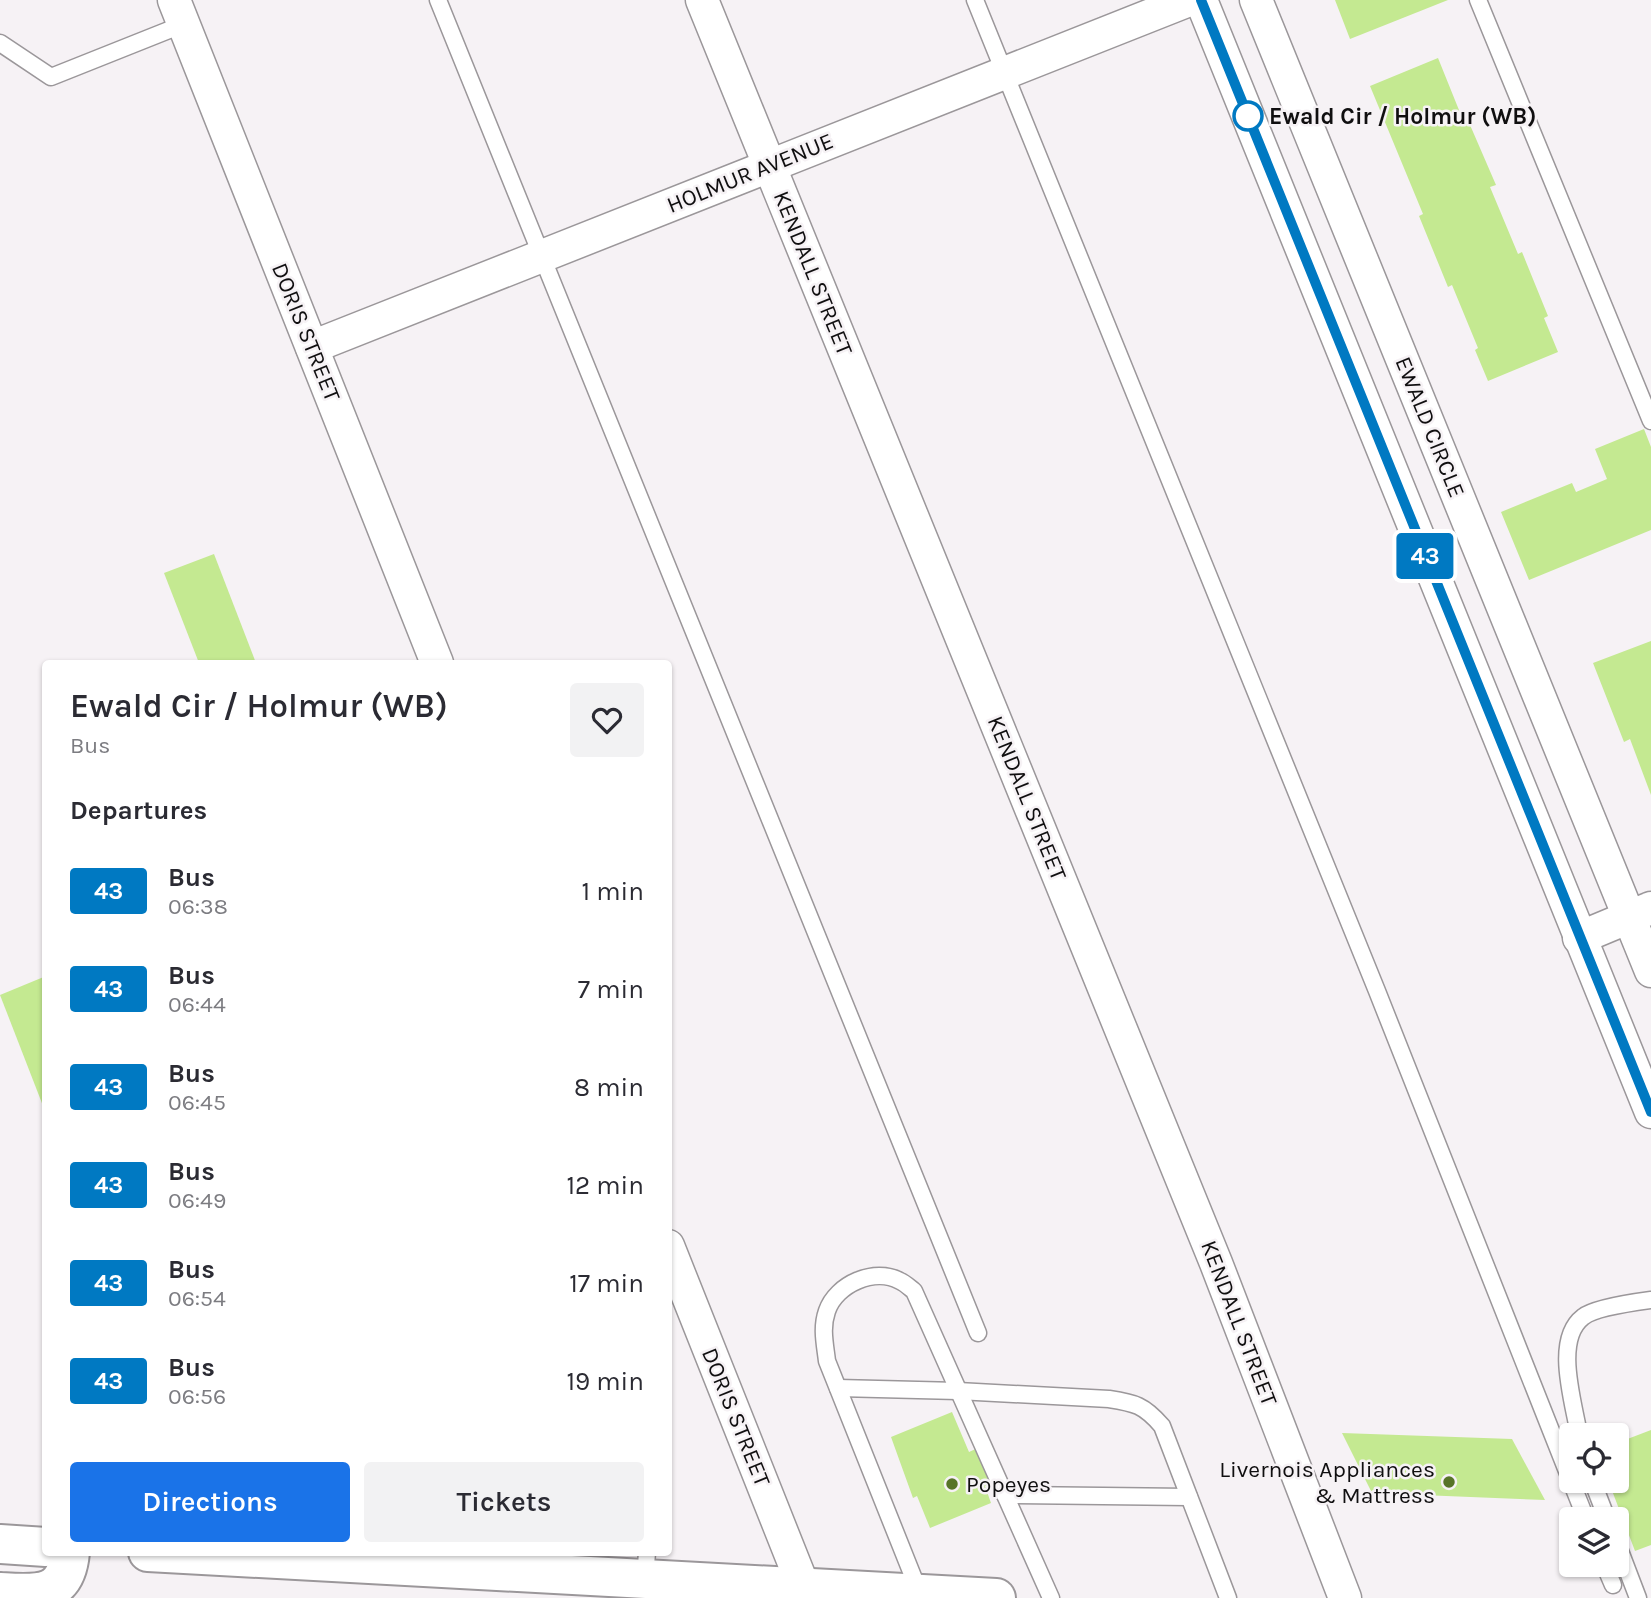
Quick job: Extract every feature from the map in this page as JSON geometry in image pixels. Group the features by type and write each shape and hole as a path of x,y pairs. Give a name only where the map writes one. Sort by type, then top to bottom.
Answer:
{"main road":[{"path":"0,1544 42,1547"},
{"path":"0,1592 42,1593 60,1583 68,1572 70,1556"},
{"path":"264,1556 646,1566 804,1588 981,1597"}],"street":[{"name":"KENDALL STREET","path":"702,0 1216,1264 1345,1598"},
{"name":"HOLMUR AVENUE","path":"312,346 1189,0"},
{"path":"1201,0 1651,1112"},
{"name":"EWALD CIRCLE","path":"1256,0 1640,913 1651,971"},
{"name":"DORIS STREET","path":"179,12 437,660"},
{"path":"1579,938 1640,913"},
{"name":"DORIS STREET","path":"672,1256 804,1588"}],"lane":[{"path":"438,0 978,1333"},
{"path":"975,0 1377,990 1581,1507"},
{"path":"1478,0 1651,421"},
{"path":"0,43 51,77 179,12"},
{"path":"920,1594 827,1361 823,1334 827,1310 836,1295 855,1281 874,1276 899,1280 914,1291 1051,1598"},
{"path":"1577,1423 1566,1353 1573,1329 1584,1315 1651,1300"},
{"path":"838,1388 958,1391 1133,1403 1148,1409 1162,1426 1228,1598"},
{"path":"1005,1495 1189,1497"},
{"path":"1629,1575 1638,1598"},
{"path":"1610,1577 1613,1585"}],"building":[{"path":"1335,0 1448,0 1350,39"},
{"path":"1438,58 1463,120 1467,118 1496,185 1490,187 1518,254 1522,252 1548,316 1544,318 1558,352 1488,381 1475,350 1478,348 1452,285 1448,287 1419,216 1423,214 1370,86"},
{"path":"1644,429 1651,447 1651,530 1529,580 1501,512 1572,483 1576,492 1607,479 1595,449"},
{"path":"214,554 255,660 198,660 164,573"},
{"path":"1651,641 1651,795 1630,739 1624,742 1593,663"},
{"path":"42,978 42,1103 0,995"},
{"path":"952,1412 969,1452 980,1447 994,1482 985,1486 991,1503 930,1528 917,1496 913,1498 891,1437"},
{"path":"1651,1430 1651,1545 1635,1551 1629,1535 1629,1507 1618,1507 1613,1493 1629,1493 1629,1438"},
{"path":"1342,1433 1512,1439 1545,1500 1372,1493"}],"bus line":[{"name":"43","path":"1201,0 1651,1112"}],"place":[{"name":"Ewald Cir / Holmur (WB)","path":"1248,116"},
{"name":"Livernois Appliances & Mattress","path":"1449,1482"},
{"name":"Popeyes","path":"952,1484"}]}
